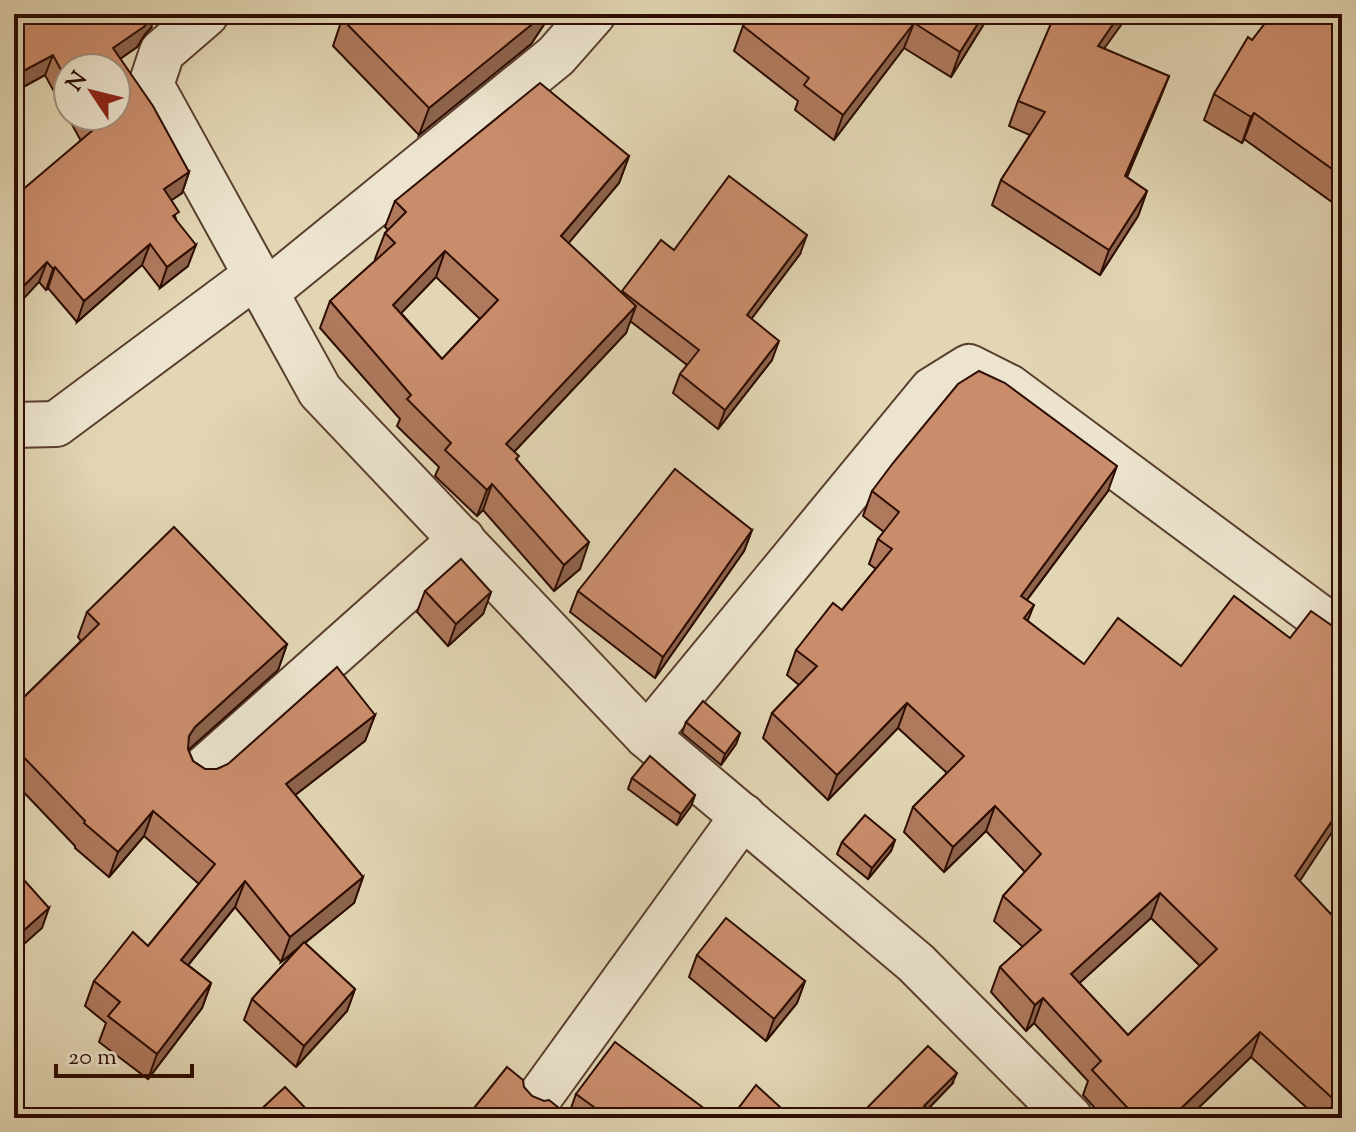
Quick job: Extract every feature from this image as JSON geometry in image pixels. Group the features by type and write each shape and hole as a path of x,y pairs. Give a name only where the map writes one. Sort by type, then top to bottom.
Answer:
{"street":[{"path":"206,14 162,52 151,85 320,391 647,736 916,963 1070,1118"},
{"path":"14,425 56,424 260,284 556,56 593,14"},
{"path":"647,736 932,390 969,367 1009,387 1342,634"},
{"path":"203,770 462,539"},
{"path":"539,1098 743,816"}],"building":[{"path":"14,14 152,14 145,26 113,48 116,52 52,52 52,56 14,76"},
{"path":"348,14 543,14 429,108 342,19"},
{"path":"752,14 984,14 960,52 914,23 843,115 804,85 809,78 743,26"},
{"path":"1055,14 1120,14 1098,46 1169,76 1125,176 1147,191 1109,250 1001,180 1045,112 1018,101"},
{"path":"1272,14 1342,14 1342,176 1254,113 1251,117 1214,94 1248,37 1252,40"},
{"path":"132,76 153,106 189,172 164,189 179,212 173,216 196,245 167,267 150,244 84,301 47,262 14,296 14,197 91,132 132,132"},
{"path":"540,83 629,156 561,236 636,306 506,444 589,542 564,565 492,484 487,490 445,450 451,443 407,399 411,395 330,301 395,243 385,233 406,212 395,201","holes":["445,251 498,300 442,359 393,305"]},
{"path":"729,176 807,235 747,315 779,341 725,410 680,374 699,350 622,291 661,240 674,250"},
{"path":"979,371 1005,383 1117,466 1021,596 1034,605 1024,618 1084,664 1118,618 1181,666 1234,596 1290,638 1311,611 1342,631 1342,806 1295,876 1342,926 1342,1107 1260,1032 1171,1118 1137,1118 1092,1070 1101,1061 1043,998 1035,1005 1000,967 1041,930 1003,896 1041,854 995,806 953,847 913,807 964,756 907,703 837,775 772,713 817,666 796,650 833,603 842,610 892,549 878,539 899,512 872,491 958,384","holes":["1160,893 1217,949 1128,1035 1071,974"]},
{"path":"675,469 752,530 663,657 578,591"},
{"path":"174,527 287,644 195,727 189,736 188,749 193,761 205,769 217,769 228,764 337,667 375,715 286,784 363,877 290,937 245,881 181,960 211,983 157,1054 108,1016 120,1002 94,981 133,932 148,946 215,864 153,811 118,852 84,823 14,747 14,707 99,624 87,612"},
{"path":"461,559 491,592 456,624 425,591"},
{"path":"703,701 740,733 725,754 686,722"},
{"path":"650,756 695,795 681,814 632,778"},
{"path":"865,815 895,840 872,868 842,842"},
{"path":"14,879 20,885 25,881 49,908 14,939"},
{"path":"726,918 805,981 774,1019 697,955"},
{"path":"304,942 355,989 304,1046 252,999"},
{"path":"615,1042 717,1118 609,1118 576,1094"},
{"path":"928,1046 957,1073 924,1106 936,1115 934,1118 877,1118 866,1109"},
{"path":"507,1067 523,1080 524,1087 532,1096 549,1100 559,1108 552,1118 466,1118"},
{"path":"756,1085 792,1118 731,1118"},
{"path":"285,1087 315,1118 258,1118 255,1115"}]}
